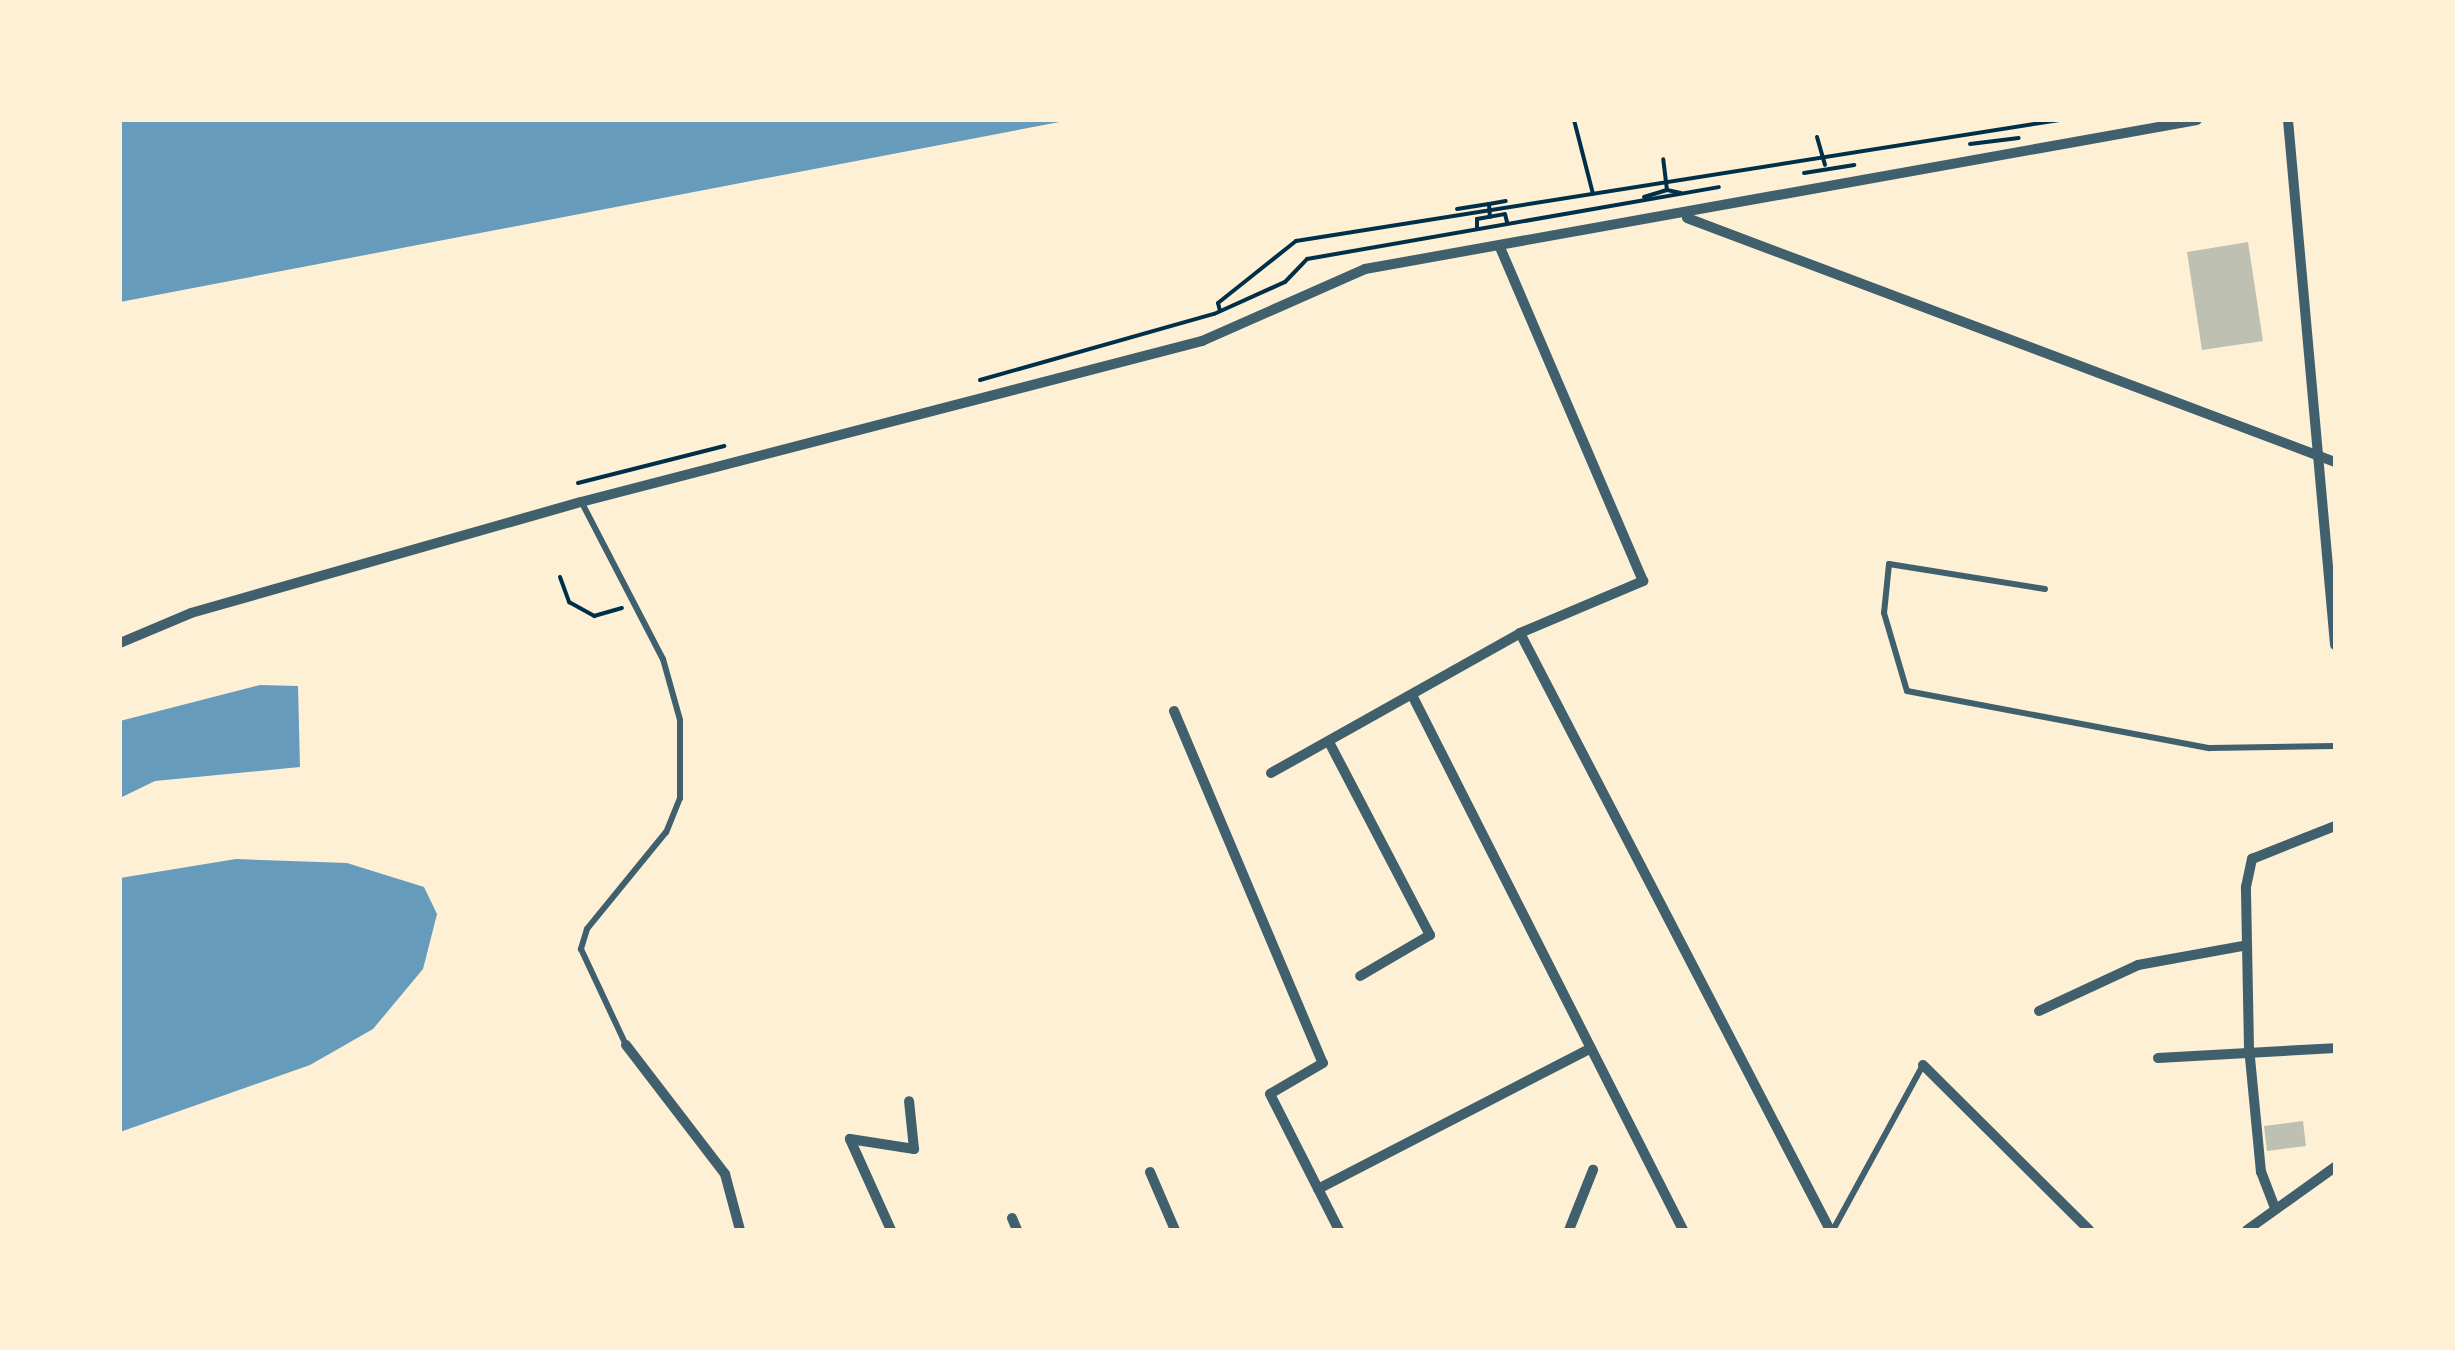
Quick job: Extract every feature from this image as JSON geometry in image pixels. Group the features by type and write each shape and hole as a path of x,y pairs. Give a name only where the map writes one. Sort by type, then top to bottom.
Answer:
{"street":[{"path":"120,643 192,613 581,502 1202,341 1365,270 1686,217 2197,120"},
{"path":"2288,120 2335,646"},
{"path":"1686,217 2335,462"},
{"path":"1270,773 1412,697 1520,633 1637,590 1642,568 1500,249"},
{"path":"1520,633 1832,1230"},
{"path":"1412,697 1683,1230"},
{"path":"1174,711 1322,1063 1270,1094 1339,1230"},
{"path":"1329,742 1430,935 1360,976"},
{"path":"2275,1208 2261,1172 2249,1048 2243,946 2252,860 2335,826"},
{"path":"2038,1011 2138,965 2243,946"},
{"path":"626,1045 725,1174 740,1230"},
{"path":"1318,1189 1591,1048"},
{"path":"2158,1058 2249,1048 2335,1048"},
{"path":"1922,1065 2089,1230"},
{"path":"892,1230 850,1139 914,1149 909,1101"},
{"path":"2246,1230 2335,1167"},
{"path":"1569,1230 1593,1170"},
{"path":"1150,1172 1175,1230"},
{"path":"1012,1218 1017,1230"}],"lane":[{"path":"581,502 663,659 683,765 666,832 587,929 582,949 626,1045"},
{"path":"2045,590 1889,564 1884,613 1907,691 2210,748 2335,746"},
{"path":"1832,1230 1922,1065"}],"path":[{"path":"1574,120 1592,194"},
{"path":"1989,120 1992,134"},
{"path":"1220,311 1218,303 1296,241 1666,186 2058,120"},
{"path":"1971,141 1992,134 2017,133"},
{"path":"1817,137 1825,165"},
{"path":"1663,159 1666,186"},
{"path":"1804,173 1825,165 1854,165"},
{"path":"1666,186 1681,194"},
{"path":"1628,202 1666,186"},
{"path":"1478,227 1490,210 1506,201"},
{"path":"1457,209 1490,210 1507,222"},
{"path":"560,576 568,602 594,616 638,606"}],"water":[{"path":"120,120 1070,120 120,302"},
{"path":"260,685 298,686 300,767 155,781 120,798 120,721"},
{"path":"236,859 347,863 424,887 437,914 423,969 373,1029 310,1065 120,1132 120,878"}],"building":[{"path":"2248,242 2263,341 2202,350 2187,252"},
{"path":"2303,1121 2306,1146 2267,1151 2264,1126"}]}
